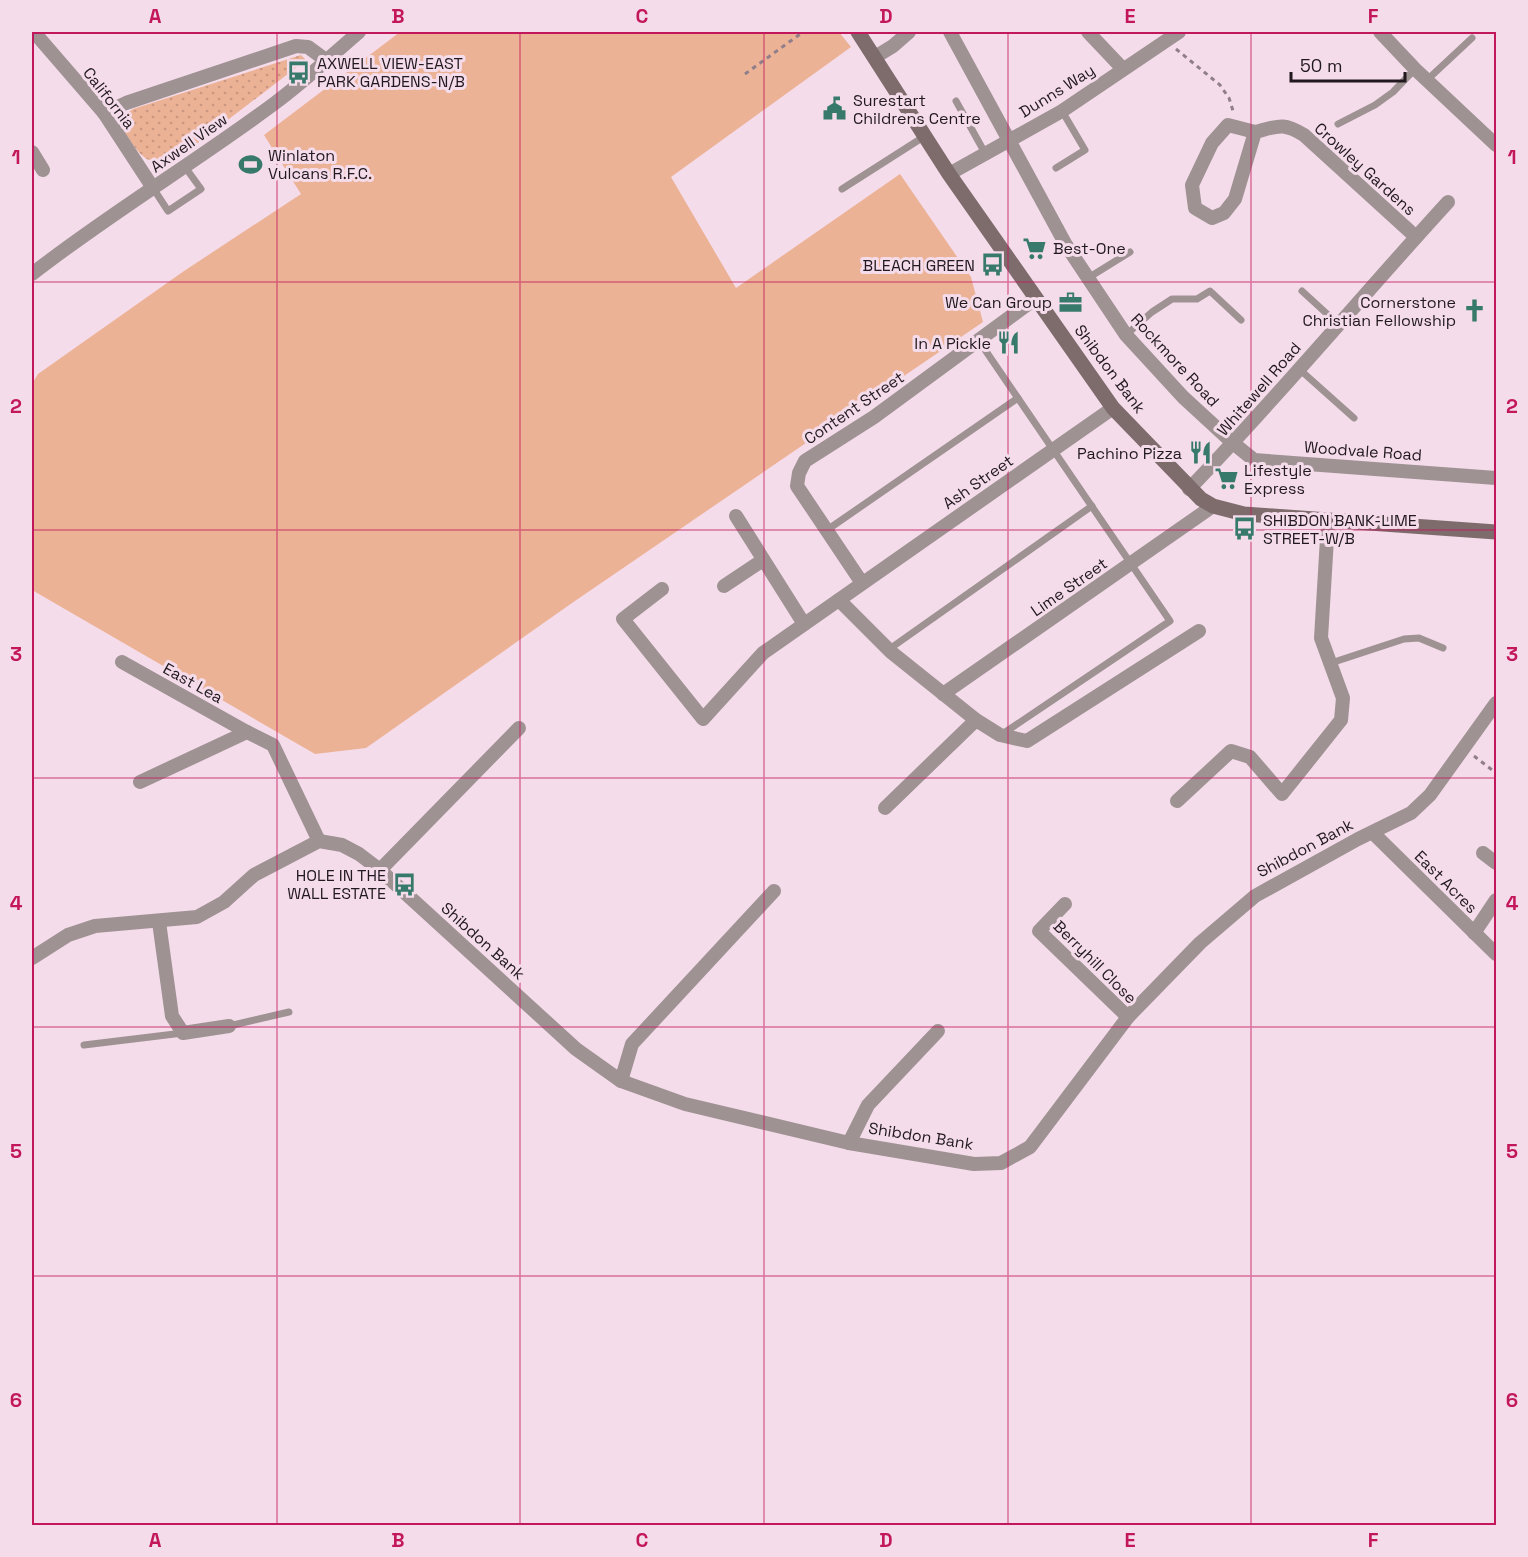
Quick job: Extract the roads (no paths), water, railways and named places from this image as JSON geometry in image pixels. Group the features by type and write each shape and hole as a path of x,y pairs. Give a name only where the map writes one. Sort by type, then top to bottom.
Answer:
{"street":[{"name":"California","path":"34,32 104,113 153,188"},
{"name":"Axwell View","path":"32,274 74,241 185,167 276,102 359,32"},
{"name":"Shibdon Bank","path":"858,32 949,174 1113,408 1189,489 1213,506 1244,514 1328,522 1497,532"},
{"path":"875,57 893,46 909,32"},
{"name":"Rockmore Road","path":"950,32 1066,245 1126,335 1183,397 1233,443"},
{"path":"1088,32 1123,69"},
{"name":"Dunns Way","path":"949,174 1008,139 1062,111 1179,32"},
{"path":"1380,32 1415,69 1497,145"},
{"path":"104,113 126,103 296,46 308,47 327,61"},
{"name":"Crowley Gardens","path":"1255,132 1235,199 1224,213 1212,218 1195,208 1192,185 1212,143 1228,125 1255,132 1278,126 1291,127 1304,135 1416,237"},
{"path":"32,152 43,170"},
{"name":"Whitewell Road","path":"1189,489 1233,443 1448,202"},
{"name":"Content Street","path":"862,583 797,486 799,473 805,461 874,417 1036,298"},
{"name":"Ash Street","path":"662,589 623,619 703,719 763,653 1113,408"},
{"name":"Woodvale Road","path":"1233,443 1254,460 1497,478"},
{"name":"Lime Street","path":"943,694 1213,506"},
{"path":"736,516 804,624"},
{"path":"1177,801 1231,751 1250,757 1282,794 1341,720 1343,698 1322,638 1328,522"},
{"path":"724,586 763,560"},
{"path":"839,600 888,650 976,720 1000,735 1027,741 1199,631"},
{"name":"East Lea","path":"122,662 273,745 319,841"},
{"name":"Shibdon Bank","path":"319,841 342,845 359,854 380,870 576,1049 621,1081 685,1104 849,1143 974,1164 1001,1163 1030,1148 1128,1017 1200,943 1255,896 1412,813 1430,795 1497,703"},
{"path":"885,808 976,720"},
{"path":"380,870 519,728"},
{"path":"140,782 248,732"},
{"name":"East Acres","path":"1373,833 1497,954"},
{"path":"32,958 68,934 95,926 197,917 224,902 254,875 319,841"},
{"path":"1483,853 1497,863"},
{"path":"621,1081 632,1044 774,891"},
{"path":"1474,933 1497,900"},
{"name":"Berryhill Close","path":"1065,904 1038,932 1128,1017"},
{"path":"159,922 172,1016 183,1033 229,1026"},
{"path":"849,1143 868,1105 938,1031"}],"lane":[{"path":"1427,80 1472,38"},
{"path":"1338,124 1375,105 1393,92 1415,69"},
{"path":"956,101 984,153"},
{"path":"1056,168 1085,150 1062,111"},
{"path":"842,189 925,136"},
{"path":"153,188 168,211 177,206 201,189 185,167"},
{"path":"1088,278 1130,252"},
{"path":"1126,335 1152,312 1172,299 1197,299 1210,291 1241,320"},
{"path":"1302,291 1338,324"},
{"path":"979,341 1170,621 1000,735"},
{"path":"1298,369 1354,418"},
{"path":"827,530 1018,398"},
{"path":"888,650 1092,506"},
{"path":"1331,663 1404,639 1419,638 1443,648"},
{"path":"229,1026 290,1012"},
{"path":"84,1045 183,1033"}],"place":[{"name":"AXWELL VIEW-EAST PARK GARDENS-N/B","path":"299,72"},
{"name":"Surestart Childrens Centre","path":"835,109"},
{"name":"Winlaton Vulcans R.F.C.","path":"250,164"},
{"name":"Best-One","path":"1035,248"},
{"name":"BLEACH GREEN","path":"993,265"},
{"name":"We Can Group","path":"1070,302"},
{"name":"Cornerstone Christian Fellowship","path":"1474,311"},
{"name":"In A Pickle","path":"1009,343"},
{"name":"Pachino Pizza","path":"1200,453"},
{"name":"Lifestyle Express","path":"1226,479"},
{"name":"SHIBDON BANK-LIME STREET-W/B","path":"1245,529"},
{"name":"HOLE IN THE WALL ESTATE","path":"404,884"}]}
